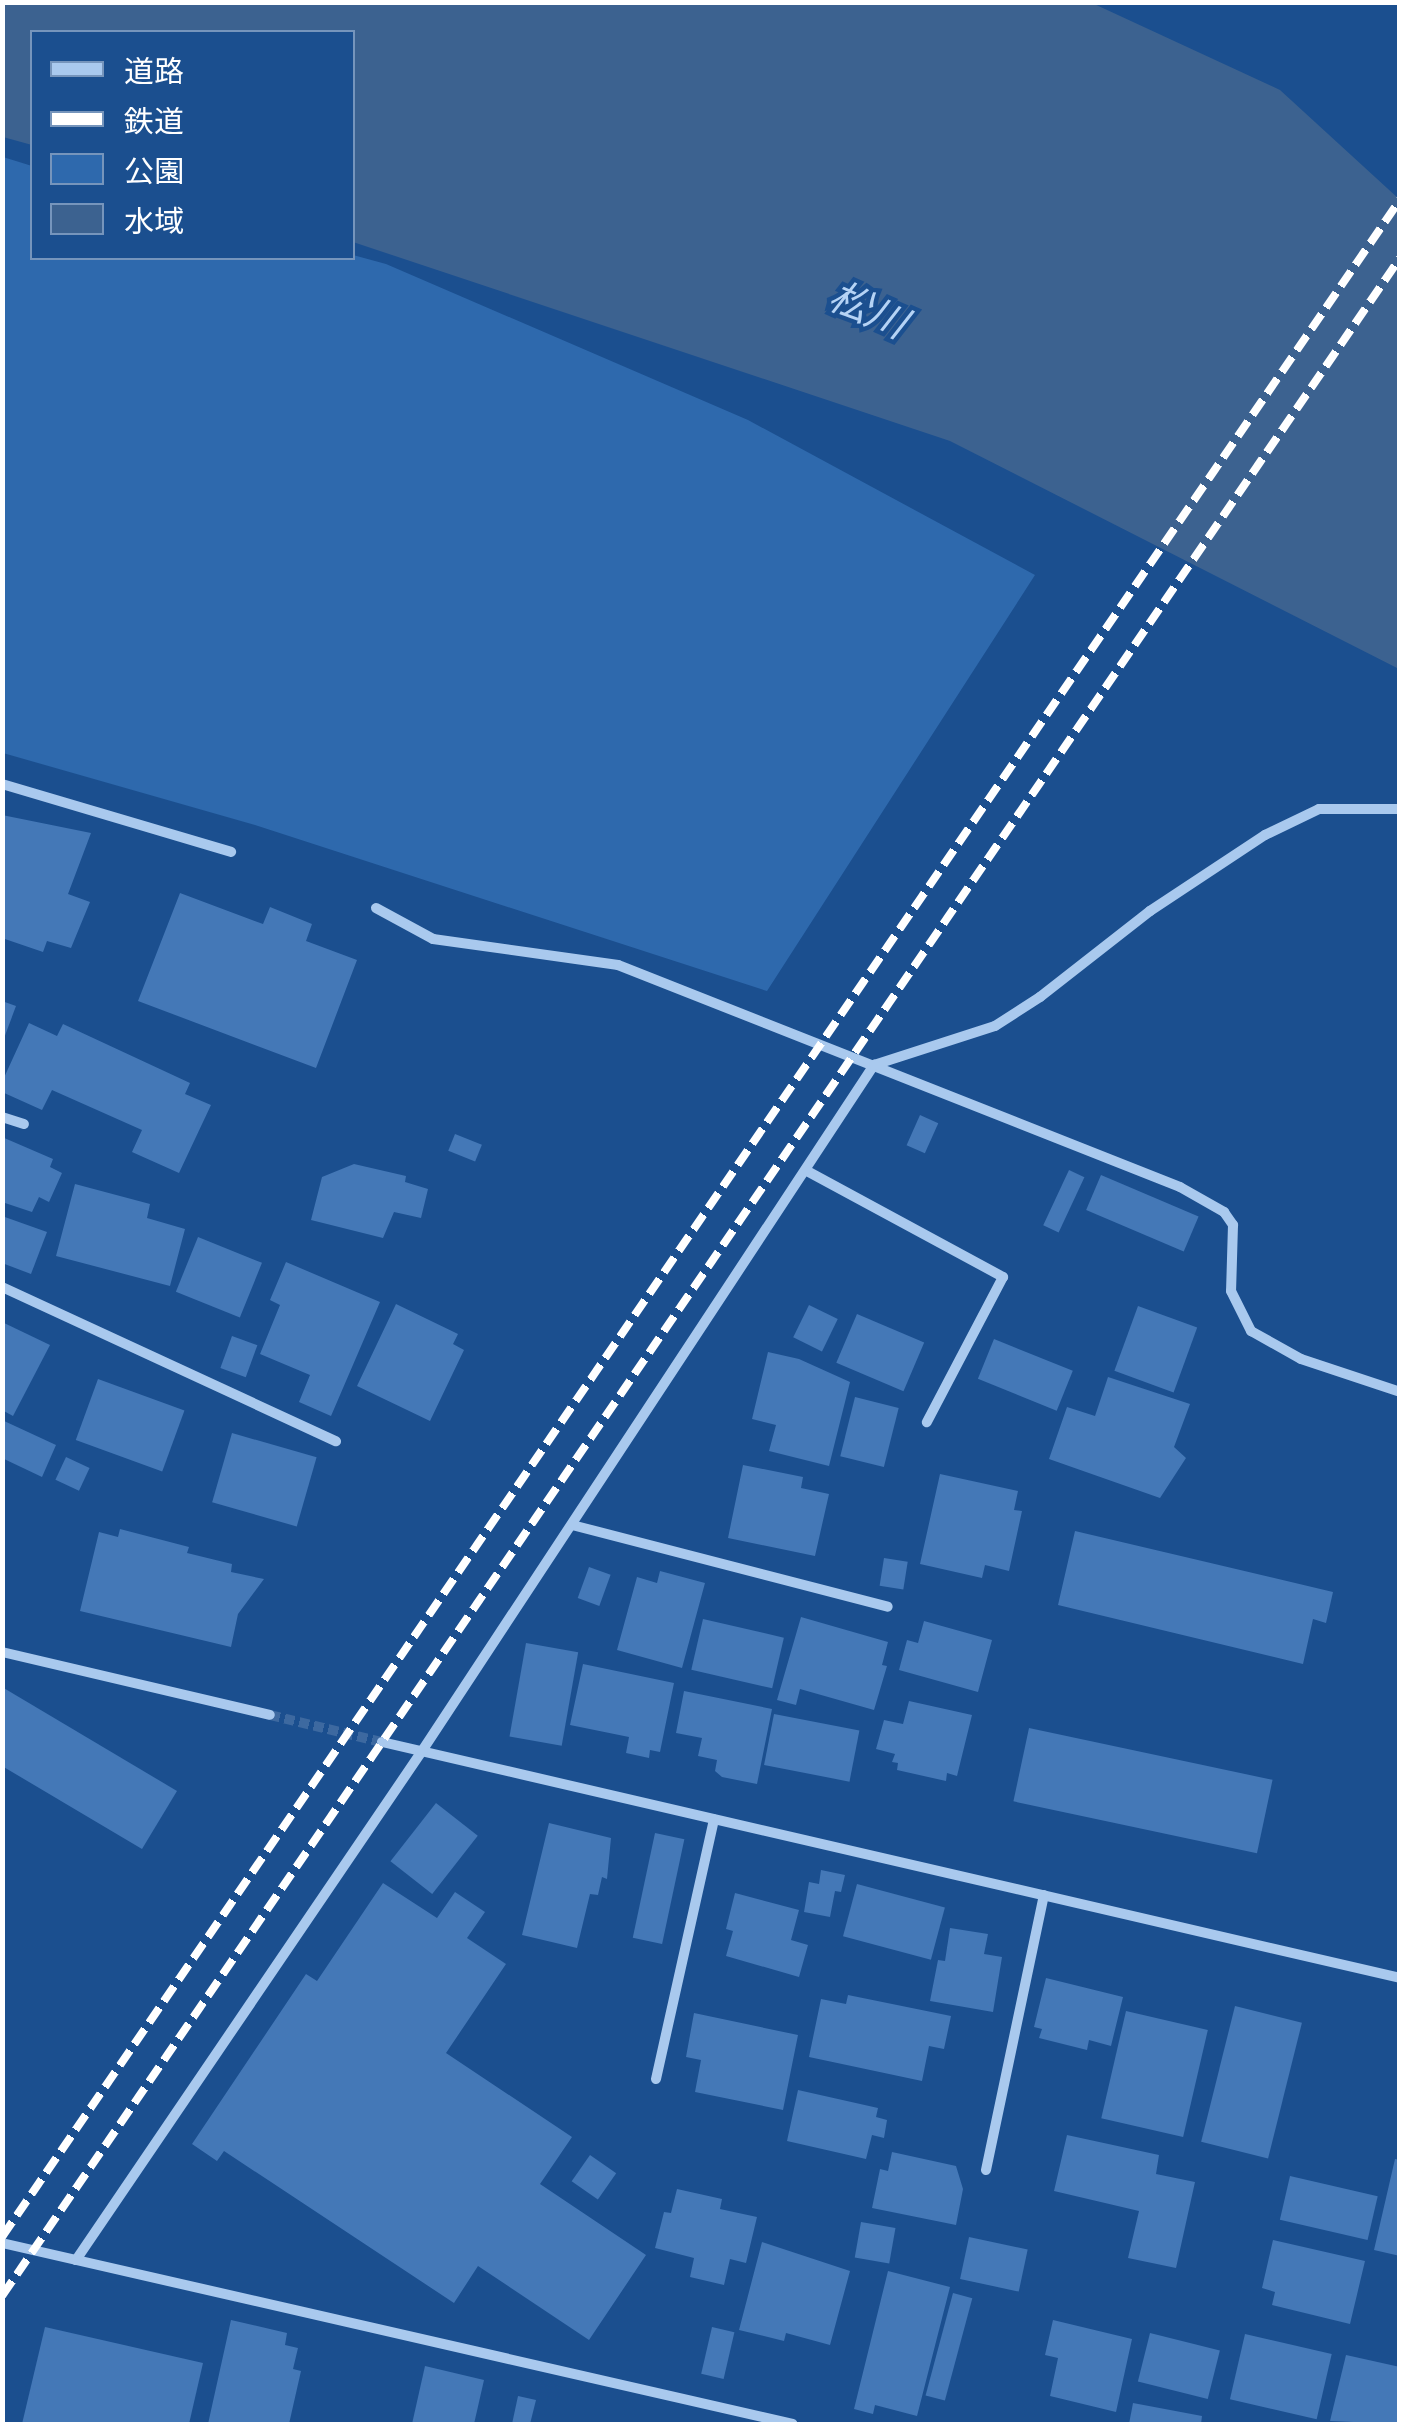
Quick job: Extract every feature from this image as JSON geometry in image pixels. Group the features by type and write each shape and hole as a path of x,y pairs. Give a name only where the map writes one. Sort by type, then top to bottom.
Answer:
{"street":[{"path":"2,784 231,852"},
{"path":"76,2260 422,1751 874,1065 938,1048 995,1026 1040,997 1150,911 1265,835 1319,810 1400,809"},
{"path":"376,908 433,939 618,965 1180,1187 1224,1212 1233,1225 1231,1291 1251,1330 1301,1359 1400,1392"},
{"path":"2,1117 24,1124"},
{"path":"807,1171 1004,1277 927,1422"},
{"path":"2,1287 336,1441"},
{"path":"572,1525 888,1607"},
{"path":"2,1652 270,1715"},
{"path":"382,1742 1400,1978"},
{"path":"656,2079 714,1819"},
{"path":"986,2170 1044,1895"},
{"path":"2,2243 793,2424"}],"green space":[{"path":"3,157 30,165 30,260 355,260 355,256 386,264 748,420 1035,575 767,991 255,825 3,753"}],"water":[{"name":"松川","path":"2,3 1092,3 1280,90 1399,199 1399,669 950,441 355,243 355,30 30,30 30,144 3,137"}],"building":[{"path":"2,815 91,833 68,894 90,902 71,948 47,941 43,952 2,938"},
{"path":"180,893 263,924 270,907 312,924 306,941 357,960 316,1068 138,1001"},
{"path":"2,1001 16,1006 3,1041 2,1041"},
{"path":"29,1023 57,1036 63,1024 190,1083 185,1094 211,1105 179,1173 132,1152 142,1130 52,1090 42,1110 2,1092 2,1082"},
{"path":"920,1115 938,1123 925,1153 907,1145"},
{"path":"455,1134 482,1145 475,1162 448,1151"},
{"path":"2,1137 53,1159 50,1167 62,1173 49,1202 39,1197 32,1212 2,1202"},
{"path":"354,1164 406,1176 405,1182 428,1189 421,1218 394,1212 383,1238 311,1220 322,1177"},
{"path":"1069,1170 1084,1177 1059,1232 1043,1225"},
{"path":"1101,1175 1199,1216 1184,1251 1086,1210"},
{"path":"75,1184 150,1204 147,1218 185,1229 170,1286 56,1256"},
{"path":"2,1216 47,1232 31,1274 2,1263"},
{"path":"198,1237 262,1263 240,1318 176,1292"},
{"path":"286,1262 380,1302 331,1416 299,1402 310,1375 260,1354 280,1305 270,1300"},
{"path":"396,1304 458,1334 453,1344 464,1350 430,1421 357,1386"},
{"path":"809,1305 838,1319 822,1351 793,1337"},
{"path":"1138,1306 1197,1328 1174,1392 1114,1371"},
{"path":"857,1314 924,1343 903,1391 836,1363"},
{"path":"2,1322 50,1345 13,1416 2,1410"},
{"path":"232,1336 257,1345 246,1377 220,1368"},
{"path":"994,1339 1073,1371 1057,1411 978,1379"},
{"path":"768,1352 799,1359 850,1382 829,1466 769,1451 776,1425 752,1419"},
{"path":"1108,1377 1190,1404 1174,1447 1186,1458 1160,1498 1049,1459 1067,1407 1095,1416"},
{"path":"98,1379 184,1410 162,1472 76,1440"},
{"path":"855,1397 899,1408 884,1467 840,1456"},
{"path":"2,1420 56,1445 42,1477 2,1458"},
{"path":"232,1433 317,1457 297,1526 212,1502"},
{"path":"66,1457 90,1468 79,1491 55,1480"},
{"path":"743,1465 803,1477 801,1488 829,1494 815,1556 728,1538"},
{"path":"940,1474 1018,1491 1014,1510 1022,1511 1009,1571 985,1565 982,1578 920,1564"},
{"path":"120,1529 189,1547 187,1553 232,1564 231,1572 264,1579 238,1614 231,1647 80,1611 99,1532 118,1537"},
{"path":"1075,1531 1333,1592 1326,1623 1313,1619 1303,1664 1058,1605"},
{"path":"884,1558 908,1562 903,1589 880,1586"},
{"path":"589,1567 611,1575 599,1606 578,1598"},
{"path":"660,1571 705,1583 682,1668 617,1650 637,1577 657,1583"},
{"path":"801,1617 888,1642 882,1665 887,1666 874,1710 800,1689 796,1705 777,1700"},
{"path":"703,1619 784,1638 772,1688 691,1670"},
{"path":"924,1621 992,1640 978,1692 899,1670 907,1640 918,1643"},
{"path":"526,1643 578,1652 562,1746 510,1737"},
{"path":"583,1664 674,1683 660,1752 650,1750 649,1758 626,1753 629,1737 570,1725"},
{"path":"2,1687 177,1791 142,1849 2,1766"},
{"path":"684,1691 772,1709 757,1784 722,1777 715,1771 717,1760 698,1756 702,1738 676,1733"},
{"path":"909,1701 972,1715 957,1776 947,1773 946,1781 897,1770 898,1763 892,1762 895,1754 876,1749 884,1720 903,1724"},
{"path":"774,1714 859,1731 849,1782 764,1765"},
{"path":"1029,1728 1273,1780 1257,1853 1013,1801"},
{"path":"436,1803 478,1836 432,1894 390,1861"},
{"path":"549,1823 611,1838 607,1879 602,1877 598,1895 590,1894 577,1948 522,1935"},
{"path":"655,1833 684,1839 662,1944 633,1938"},
{"path":"821,1870 845,1875 841,1892 835,1891 830,1917 804,1912 809,1882 819,1884"},
{"path":"383,1883 437,1918 455,1892 485,1912 467,1938 506,1964 446,2053 572,2137 540,2184 646,2255 589,2340 478,2266 454,2303 224,2151 217,2161 192,2144 306,1974 317,1981"},
{"path":"857,1884 945,1908 931,1960 843,1936"},
{"path":"735,1893 799,1910 791,1940 808,1945 799,1977 726,1956 733,1931 726,1929"},
{"path":"950,1928 988,1934 984,1954 1002,1957 993,2012 930,2001 938,1960 945,1961"},
{"path":"1046,1978 1123,1997 1111,2046 1089,2040 1087,2050 1039,2038 1042,2029 1034,2027"},
{"path":"848,1995 951,2016 944,2049 929,2046 922,2081 809,2057 821,1999 846,2004"},
{"path":"1235,2006 1302,2023 1268,2159 1201,2142"},
{"path":"1126,2011 1208,2030 1183,2137 1101,2118"},
{"path":"694,2013 798,2035 783,2110 695,2092 701,2060 686,2057"},
{"path":"798,2090 878,2108 876,2117 887,2120 884,2138 872,2135 866,2159 787,2141"},
{"path":"1067,2135 1159,2155 1156,2174 1195,2182 1176,2268 1128,2258 1139,2211 1054,2191"},
{"path":"892,2152 956,2166 963,2189 956,2225 872,2208 880,2169 888,2171"},
{"path":"590,2155 616,2173 598,2200 572,2181"},
{"path":"1395,2159 1400,2160 1400,2256 1374,2250"},
{"path":"1290,2176 1378,2196 1368,2240 1280,2220"},
{"path":"677,2189 722,2199 720,2209 757,2217 746,2263 730,2259 724,2285 690,2277 694,2258 655,2248 664,2212 671,2213"},
{"path":"861,2222 895,2228 889,2264 855,2257"},
{"path":"969,2237 1028,2249 1019,2292 960,2279"},
{"path":"1273,2240 1365,2261 1350,2324 1272,2305 1275,2292 1262,2288"},
{"path":"762,2242 850,2271 830,2345 786,2333 784,2341 739,2330"},
{"path":"888,2271 950,2287 917,2416 875,2405 873,2414 854,2409"},
{"path":"953,2293 972,2298 945,2401 926,2395"},
{"path":"231,2320 287,2333 285,2345 298,2348 293,2369 301,2371 289,2424 208,2424"},
{"path":"1053,2320 1132,2339 1116,2412 1050,2396 1058,2358 1045,2355"},
{"path":"45,2327 203,2363 189,2424 22,2424"},
{"path":"712,2327 734,2332 724,2379 701,2374"},
{"path":"1150,2333 1220,2350 1208,2399 1138,2382"},
{"path":"1245,2334 1332,2354 1317,2419 1230,2399"},
{"path":"1346,2355 1400,2367 1400,2424 1330,2421"},
{"path":"425,2366 484,2380 474,2424 412,2424"},
{"path":"518,2396 536,2400 530,2424 512,2424"},
{"path":"1133,2403 1202,2416 1201,2424 1129,2424"}],"tunnel":[{"path":"270,1715 382,1742"}],"railway":[{"path":"2,2237 1400,200"},
{"path":"2,2296 1400,258"}]}
